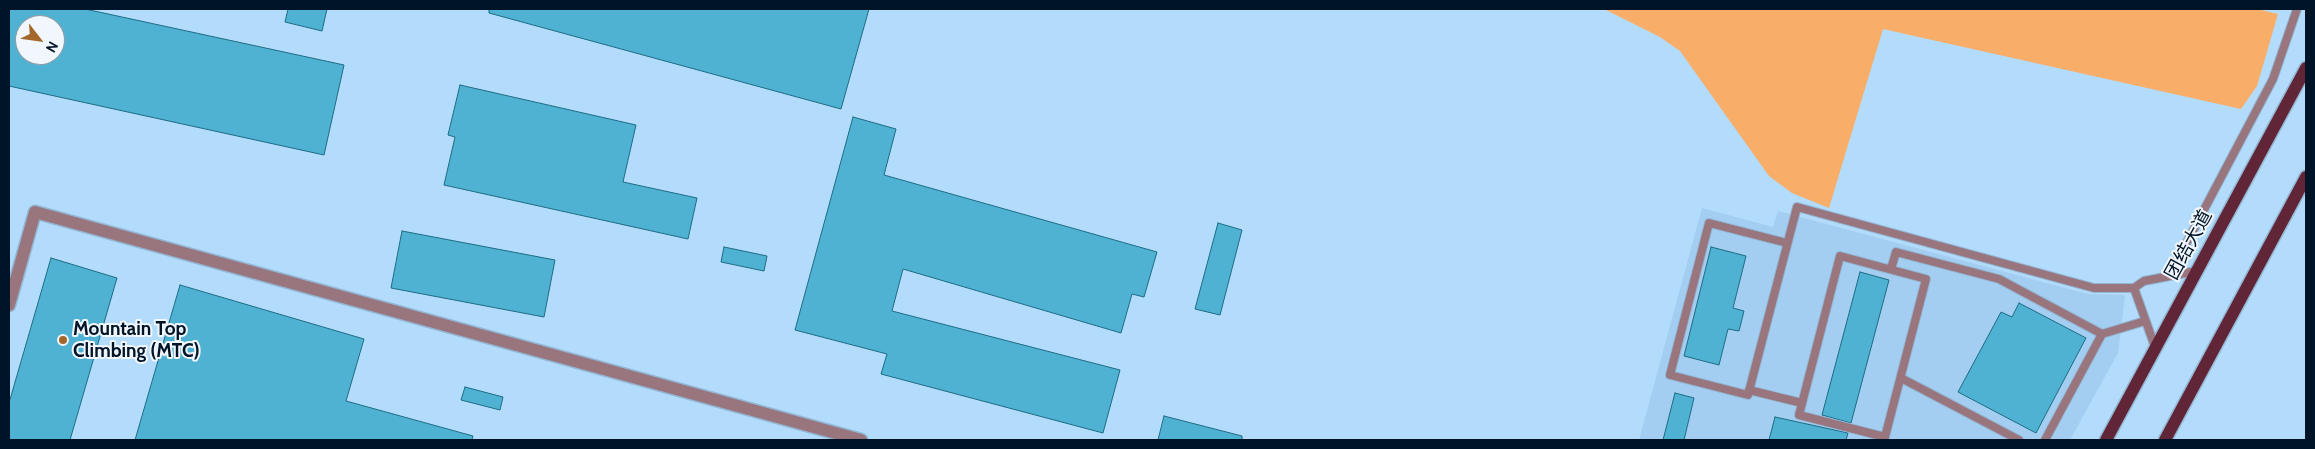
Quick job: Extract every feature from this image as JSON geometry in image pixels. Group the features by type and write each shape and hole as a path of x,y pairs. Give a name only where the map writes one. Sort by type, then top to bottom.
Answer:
{"main road":[{"name":"团结大道","path":"2106,440 2306,68"},
{"path":"2165,440 2306,176"}],"street":[{"path":"9,305 34,212 861,440"}],"lane":[{"path":"2170,276 2273,79 2296,9"},
{"path":"1787,243 1709,223 1670,375 1748,395 1797,207 2087,287 2134,288 2144,281 2196,271"},
{"path":"1891,270 1896,252 1999,279 2102,334"},
{"path":"1840,256 1926,279 1901,378 1885,437 1799,415 1840,256"},
{"path":"2134,288 2155,347"},
{"path":"2045,440 2102,334 2145,321"},
{"path":"1901,378 2019,440"},
{"path":"1749,390 1802,403"}],"shaded area":[{"path":"1604,9 2257,9 2278,14 2257,86 2241,109 1883,29 1829,208 1792,193 1769,176 1680,51 1660,37"},
{"path":"1702,208 1773,227 1778,211 2088,294 2125,295 2118,353 2070,440 1639,440"}],"building":[{"path":"9,9 85,9 344,65 324,155 9,86"},
{"path":"288,9 327,9 322,31 285,22"},
{"path":"489,9 869,9 841,109 489,13"},
{"path":"460,85 636,125 623,182 697,198 688,239 444,185 455,137 448,135"},
{"path":"853,117 896,129 884,175 1157,252 1144,297 1132,294 1121,333 903,269 892,311 1120,370 1103,433 881,374 887,354 795,330"},
{"path":"1218,223 1242,230 1220,315 1195,309"},
{"path":"402,231 555,260 544,317 391,288"},
{"path":"724,247 767,256 764,271 721,262"},
{"path":"1711,247 1746,256 1733,308 1744,311 1739,331 1728,329 1719,365 1684,356"},
{"name":"Mountain Top Climbing (MTC)","path":"51,258 117,278 70,440 9,440 9,403"},
{"path":"1860,272 1889,280 1851,423 1822,415"},
{"path":"180,285 364,339 346,401 473,436 472,440 135,440"},
{"path":"2019,303 2086,338 2036,433 1958,392 2001,312 2012,317"},
{"path":"465,387 503,397 500,410 461,400"},
{"path":"1675,393 1694,398 1684,440 1663,440"},
{"path":"1164,416 1242,436 1242,440 1158,440"},
{"path":"1775,417 1848,433 1846,440 1769,440"}],"place":[{"name":"Mountain Top Climbing (MTC)","path":"63,340"}]}
